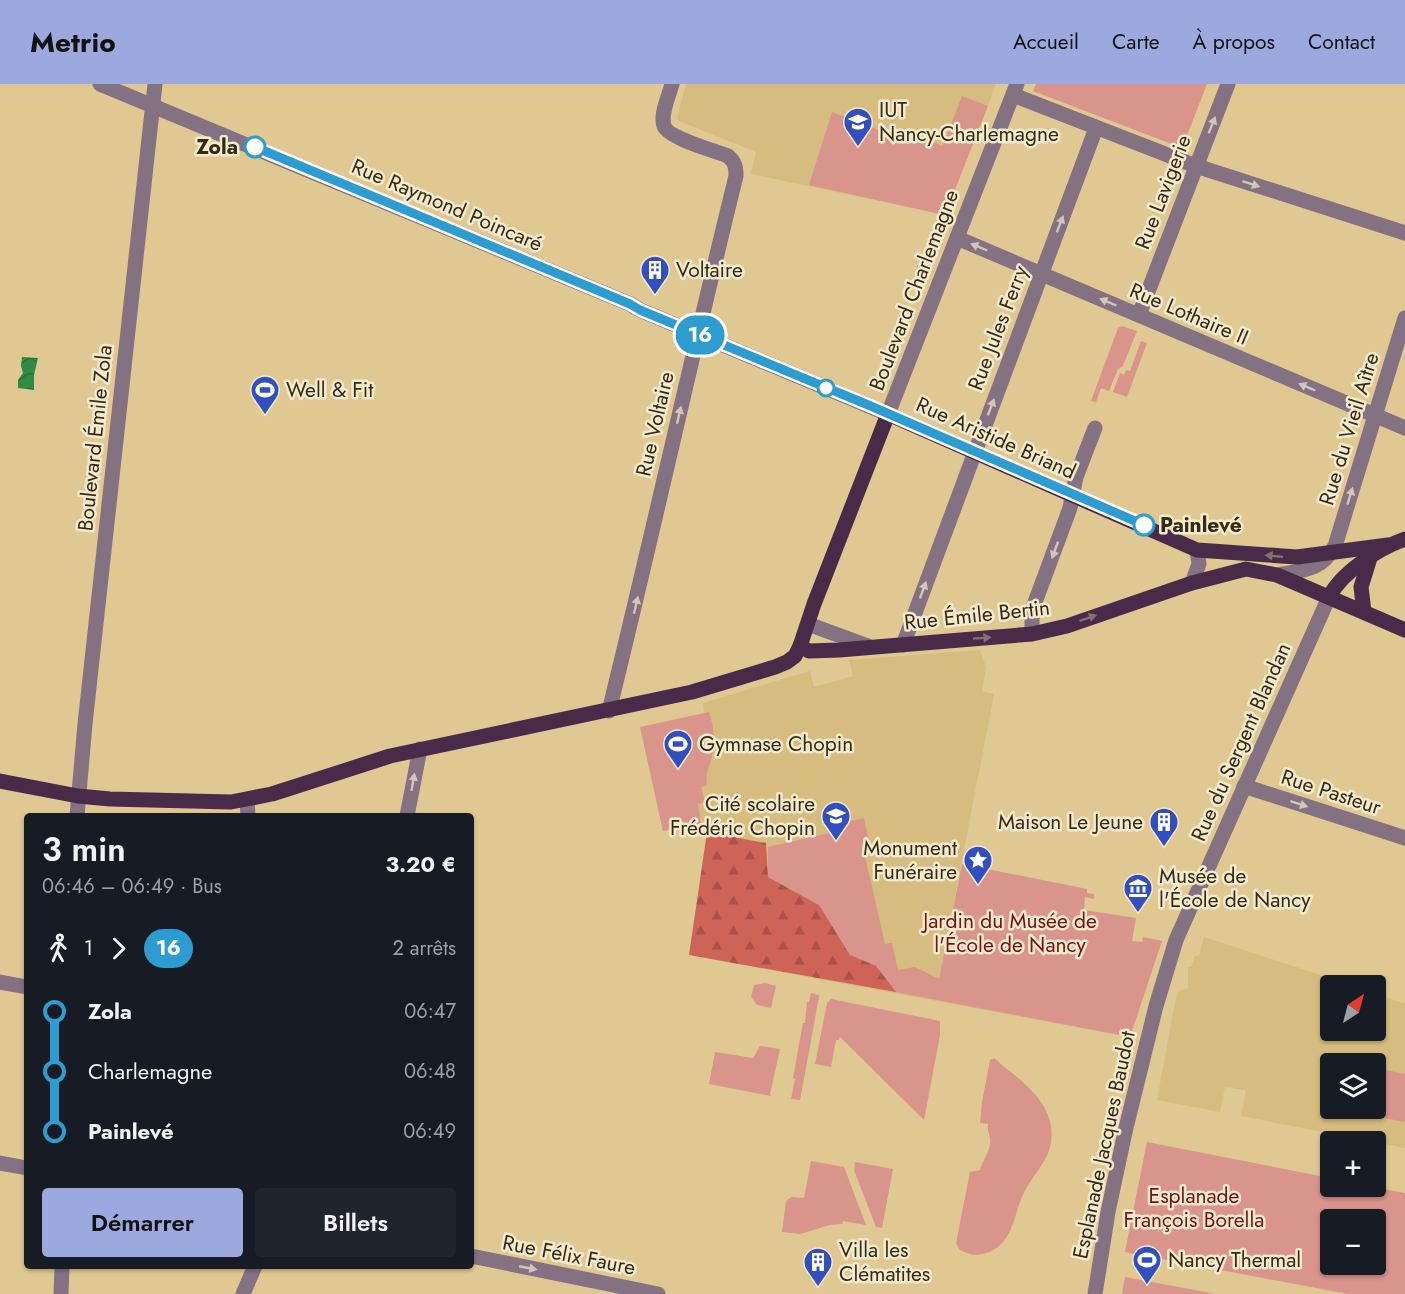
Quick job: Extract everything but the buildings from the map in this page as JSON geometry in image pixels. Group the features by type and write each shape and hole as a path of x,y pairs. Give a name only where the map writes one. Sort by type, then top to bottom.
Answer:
{"main road":[{"name":"Rue Aristide Briand","path":"888,414 1197,550 1297,557 1388,545"},
{"name":"Boulevard Charlemagne","path":"800,646 888,414"},
{"path":"1329,597 1343,578 1388,545 1405,539"},
{"path":"1364,612 1361,587 1370,558"},
{"name":"Rue Émile Bertin","path":"800,646 809,651 1032,634 1067,626 1192,583 1239,570 1255,570 1277,575"},
{"path":"1277,575 1405,630"},
{"path":"0,781 78,796 192,801 247,800 367,762 420,749 692,692 787,662 795,656 800,646"}],"street":[{"name":"Rue Raymond Poincaré","path":"100,84 777,367"},
{"name":"Boulevard Émile Zola","path":"77,813 155,84"},
{"name":"Rue Voltaire","path":"609,711 736,176 736,166 728,156 674,136 666,130 663,116 672,84"},
{"name":"Rue Lavigerie","path":"1139,315 1228,84"},
{"path":"1015,89 1096,129 1196,166 1405,233"},
{"name":"Boulevard Charlemagne","path":"888,414 1015,89"},
{"name":"Rue Jules Ferry","path":"903,645 1096,129"},
{"name":"Rue Lothaire II","path":"957,237 1405,428"},
{"name":"Rue du Vieil Aître","path":"1331,552 1376,416 1405,318"},
{"name":"Rue Aristide Briand","path":"777,367 888,414"},
{"path":"1032,634 1034,605 1070,508 1076,477 1095,428"},
{"path":"1192,583 1199,564 1197,550"},
{"path":"1277,575 1316,567 1322,564 1331,552"},
{"name":"Rue du Sergent Blandan","path":"1156,1006 1178,934 1329,597"},
{"name":"Rue Émile Bertin","path":"808,624 868,646"},
{"path":"408,813 420,749"},
{"name":"Rue Pasteur","path":"1244,786 1405,838"},
{"path":"247,800 248,813"},
{"path":"0,982 24,986"},
{"name":"Esplanade Jacques Baudot","path":"1095,1294 1122,1142 1156,1006"},
{"path":"0,1163 24,1167"},
{"name":"Rue Félix Faure","path":"474,1258 658,1294"},
{"path":"61,1294 62,1269"},
{"path":"243,1294 254,1269"}],"shaded area":[{"name":"IUT Nancy-Charlemagne","path":"686,84 996,84 945,215 751,174 756,152 679,121 677,118"},
{"name":"Cité scolaire Frédéric Chopin","path":"980,650 986,667 982,691 994,694 939,979 1130,1037 689,955 709,824 701,823 698,803 701,786 707,785 705,773 714,729 709,712 704,713 703,703 810,671 814,687 853,676 849,660"},
{"path":"1204,937 1320,975 1320,1041 1386,1041 1386,997 1405,1004 1405,1148 1386,1144 1386,1131 1320,1131 1241,1116 1246,1090 1225,1087 1220,1112 1157,1100 1177,992 1188,988 1188,967 1191,967 1195,956 1199,956"}],"green space":[{"path":"1036,84 1207,84 1182,148 1033,91"},
{"path":"962,96 988,106 945,215 809,185 832,112 900,138 903,131 943,146"},
{"path":"1122,326 1137,331 1123,366 1118,369 1109,391 1101,388 1096,402 1091,401 1118,328"},
{"path":"1141,341 1147,343 1127,397 1113,392 1120,373 1124,375 1126,370 1130,371"},
{"name":"Gymnase Chopin","path":"709,712 714,745 707,774 707,785 701,787 705,802 698,804 701,823 663,831 640,727"},
{"name":"Jardin du Musée de l'École de Nancy","path":"864,818 871,851 864,852 885,944 892,943 898,970 915,967 939,979 962,864 1087,889 1087,893 1094,894 1094,899 1085,897 1084,910 1136,918 1132,941 1142,942 1143,937 1162,941 1130,1037 896,992 876,967 850,955 819,905 768,877 768,847 838,831 837,824"},
{"path":"707,832 766,843 768,877 819,905 850,955 876,966 896,992 689,955"},
{"path":"765,983 776,986 771,1008 757,1005 751,997 754,985"},
{"path":"811,993 819,997 800,1100 791,1099 803,1023 805,1023 807,1002 809,1002"},
{"path":"831,999 940,1021 940,1035 924,1120 840,1037 836,1040 831,1067 815,1064 827,1003"},
{"path":"760,1046 780,1049 771,1096 709,1084 715,1052 753,1058"},
{"path":"994,1058 1027,1086 1042,1103 1050,1122 1051,1145 1044,1162 1027,1187 1014,1222 1001,1244 983,1254 973,1254 960,1250 956,1243 970,1172 980,1170 990,1147 988,1124 980,1123 990,1060"},
{"path":"1386,1070 1405,1074 1405,1122 1386,1118"},
{"name":"Esplanade François Borella","path":"1147,1142 1320,1176 1320,1197 1386,1197 1386,1189 1405,1193 1405,1294 1348,1294 1125,1252"},
{"path":"811,1161 844,1167 866,1225 843,1221 842,1224 830,1225 800,1234 782,1232 786,1201 792,1197 804,1198"},
{"path":"855,1162 893,1169 882,1228 876,1227 854,1170"},
{"name":"Nancy Thermal","path":"1125,1277 1216,1294 1122,1294"}],"water":[{"path":"22,357 38,358 34,375 34,390 18,388 18,380 23,373"}],"bus line":[{"name":"16","path":"255,147 873,407 1144,525"}],"place":[{"name":"Zola","path":"255,147"},
{"name":"IUT Nancy-Charlemagne","path":"858,148"},
{"name":"Voltaire","path":"655,296"},
{"name":"Well & Fit","path":"265,416"},
{"name":"Painlevé","path":"1144,525"},
{"name":"Gymnase Chopin","path":"678,770"},
{"name":"Cité scolaire Frédéric Chopin","path":"836,842"},
{"name":"Maison Le Jeune","path":"1164,848"},
{"name":"Monument Funéraire","path":"978,886"},
{"name":"Musée de l'École de Nancy","path":"1138,914"},
{"name":"Nancy Thermal","path":"1147,1286"},
{"name":"Villa les Clématites","path":"818,1288"}]}
